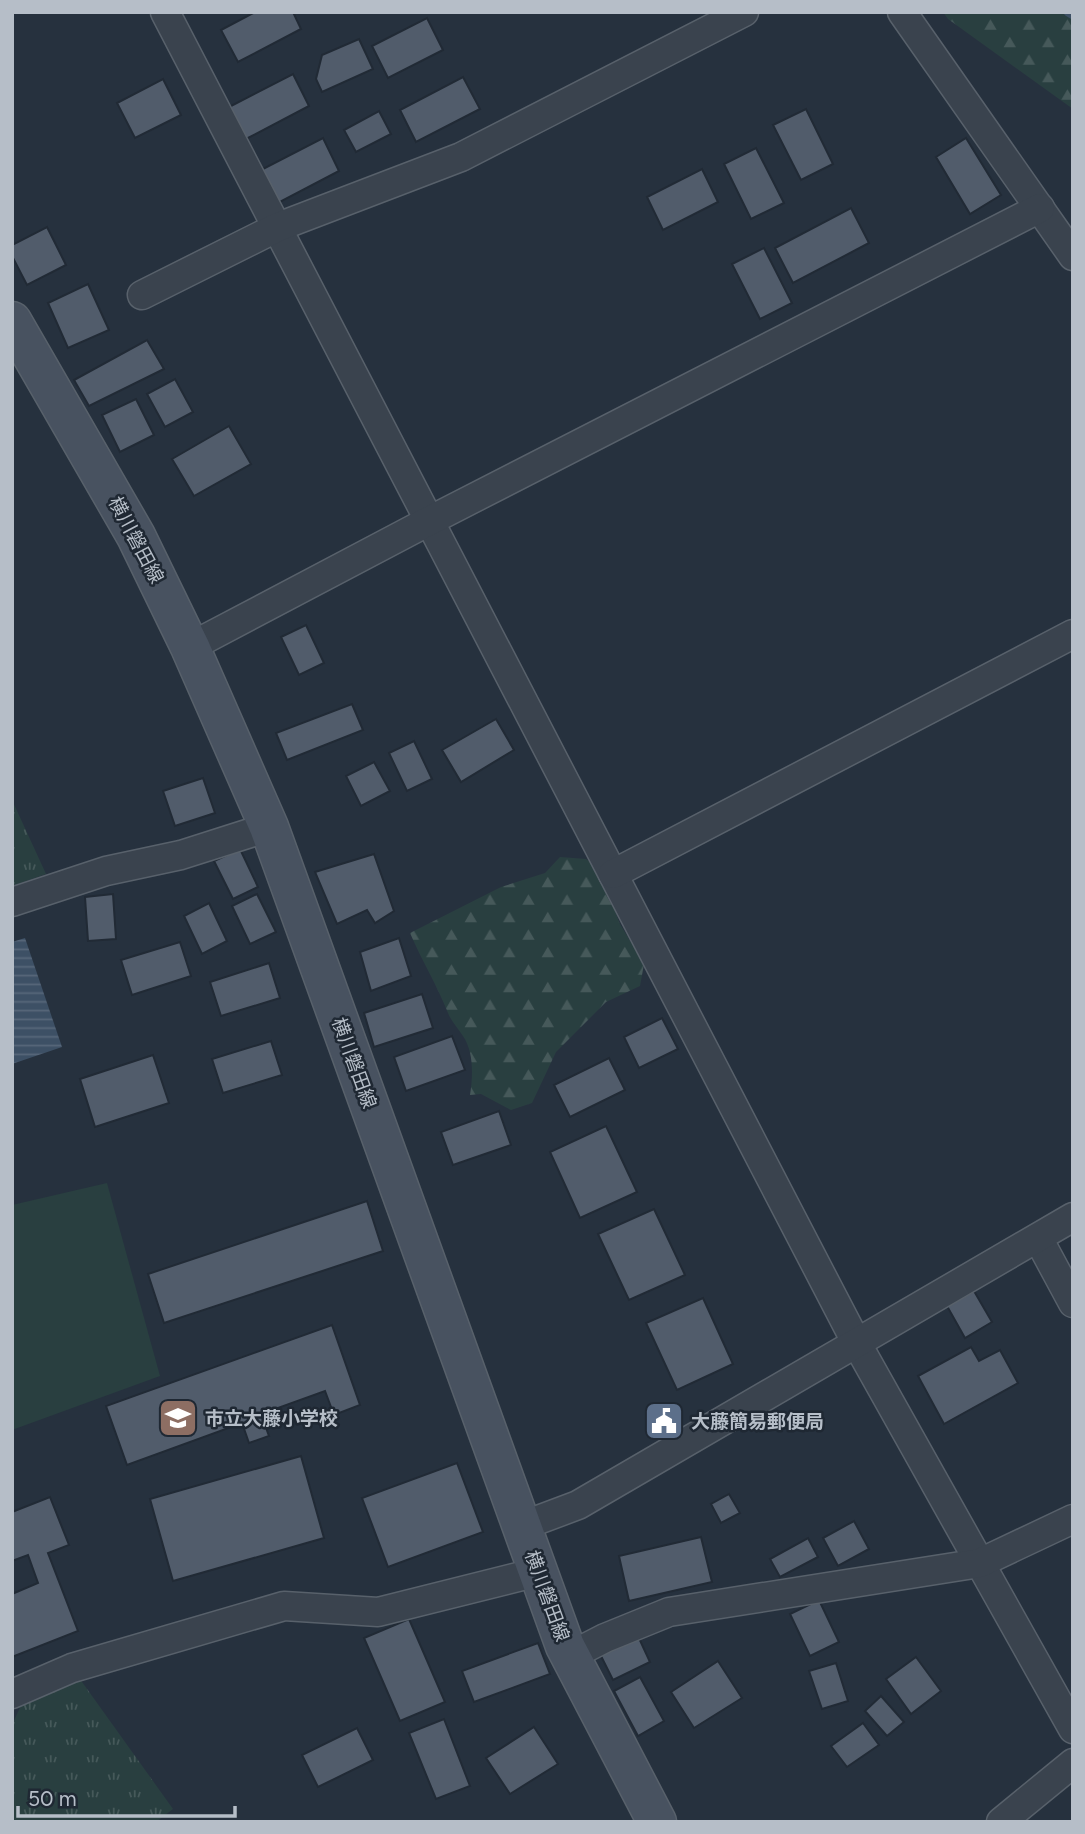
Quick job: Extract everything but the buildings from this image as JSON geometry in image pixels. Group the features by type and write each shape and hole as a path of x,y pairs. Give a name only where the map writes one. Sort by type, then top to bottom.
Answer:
{"main road":[{"name":"横川磐田線","path":"12,321 136,536 190,647 269,827 570,1656 657,1822"}],"street":[{"path":"165,12 856,1342 1073,1729"},
{"path":"142,295 278,227 461,157 744,12"},
{"path":"902,12 1073,256"},
{"path":"190,647 429,521 1040,208"},
{"path":"613,874 1073,634"},
{"path":"12,902 106,871 181,855 269,827"},
{"path":"522,1526 578,1505 1073,1217"},
{"path":"1038,1238 1073,1303"},
{"path":"570,1656 605,1638 670,1612 980,1563 1073,1519"},
{"path":"12,1694 72,1668 284,1606 378,1612 538,1572"},
{"path":"1001,1822 1073,1763"}],"green space":[{"path":"943,12 1073,12 1073,109 948,19"},
{"path":"12,800 46,874 12,886"},
{"path":"560,857 586,859 598,868 620,924 644,964 640,986 606,1002 556,1052 532,1103 511,1110 481,1094 470,1095 472,1072 467,1042 449,1016 410,933 501,887 545,873"},
{"path":"107,1183 160,1376 12,1430 12,1205"},
{"path":"72,1668 173,1809 156,1822 12,1822 12,1725 23,1701"}],"water":[{"path":"25,938 62,1047 12,1064 12,942"}],"waterway":[{"path":"1068,12 1073,15"}],"place":[{"name":"市立大藤小学校","path":"178,1418"},
{"name":"大藤簡易郵便局","path":"664,1421"}]}
